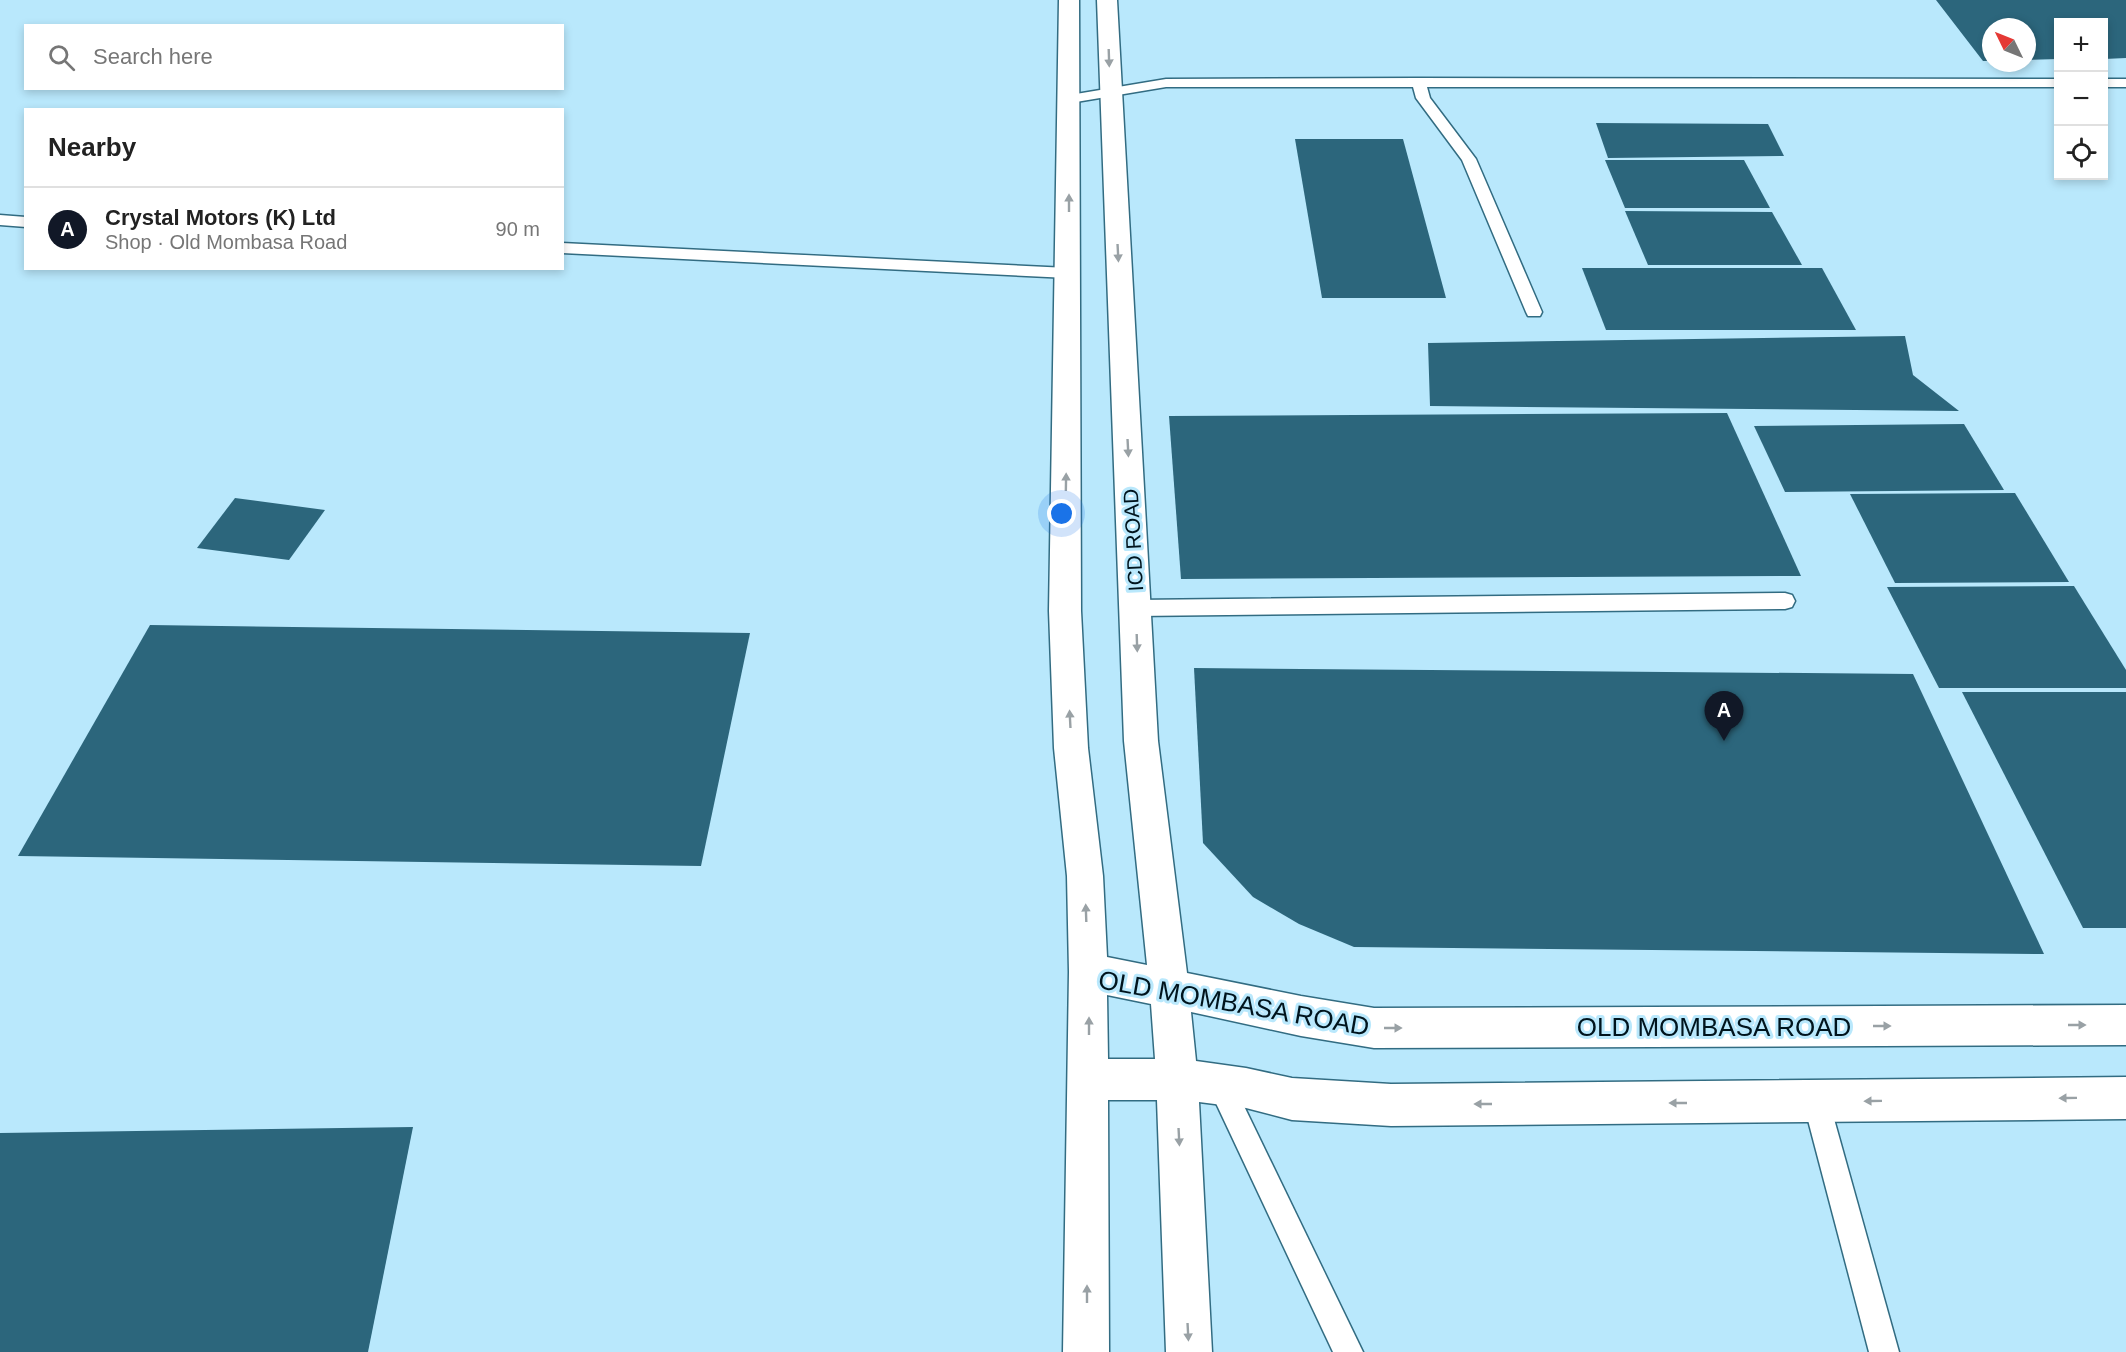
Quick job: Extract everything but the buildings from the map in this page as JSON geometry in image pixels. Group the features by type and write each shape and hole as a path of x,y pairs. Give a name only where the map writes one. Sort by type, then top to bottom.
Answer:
{"main road":[{"path":"1069,0 1065,611 1071,748 1085,876 1088,972"},
{"name":"ICD ROAD","path":"1107,0 1141,741 1177,1078 1189,1352"},
{"name":"OLD MOMBASA ROAD","path":"1086,1352 1088,972 1301,1016 1374,1028 2126,1025"},
{"path":"1089,1080 1177,1078 1220,1084 1292,1100 1391,1105 2126,1098"}],"lane":[{"path":"1418,82 1423,98 1468,159 1534,312"},
{"path":"1070,99 1166,83 2054,83"},
{"path":"2108,83 2126,83"},
{"path":"0,220 24,222"},
{"path":"564,248 1068,273"},
{"path":"1136,608 1785,601"},
{"path":"1220,1084 1347,1352"},
{"path":"1815,1101 1884,1352"}],"place":[{"name":"Crystal Motors (K) Ltd","path":"1724,741"}]}
